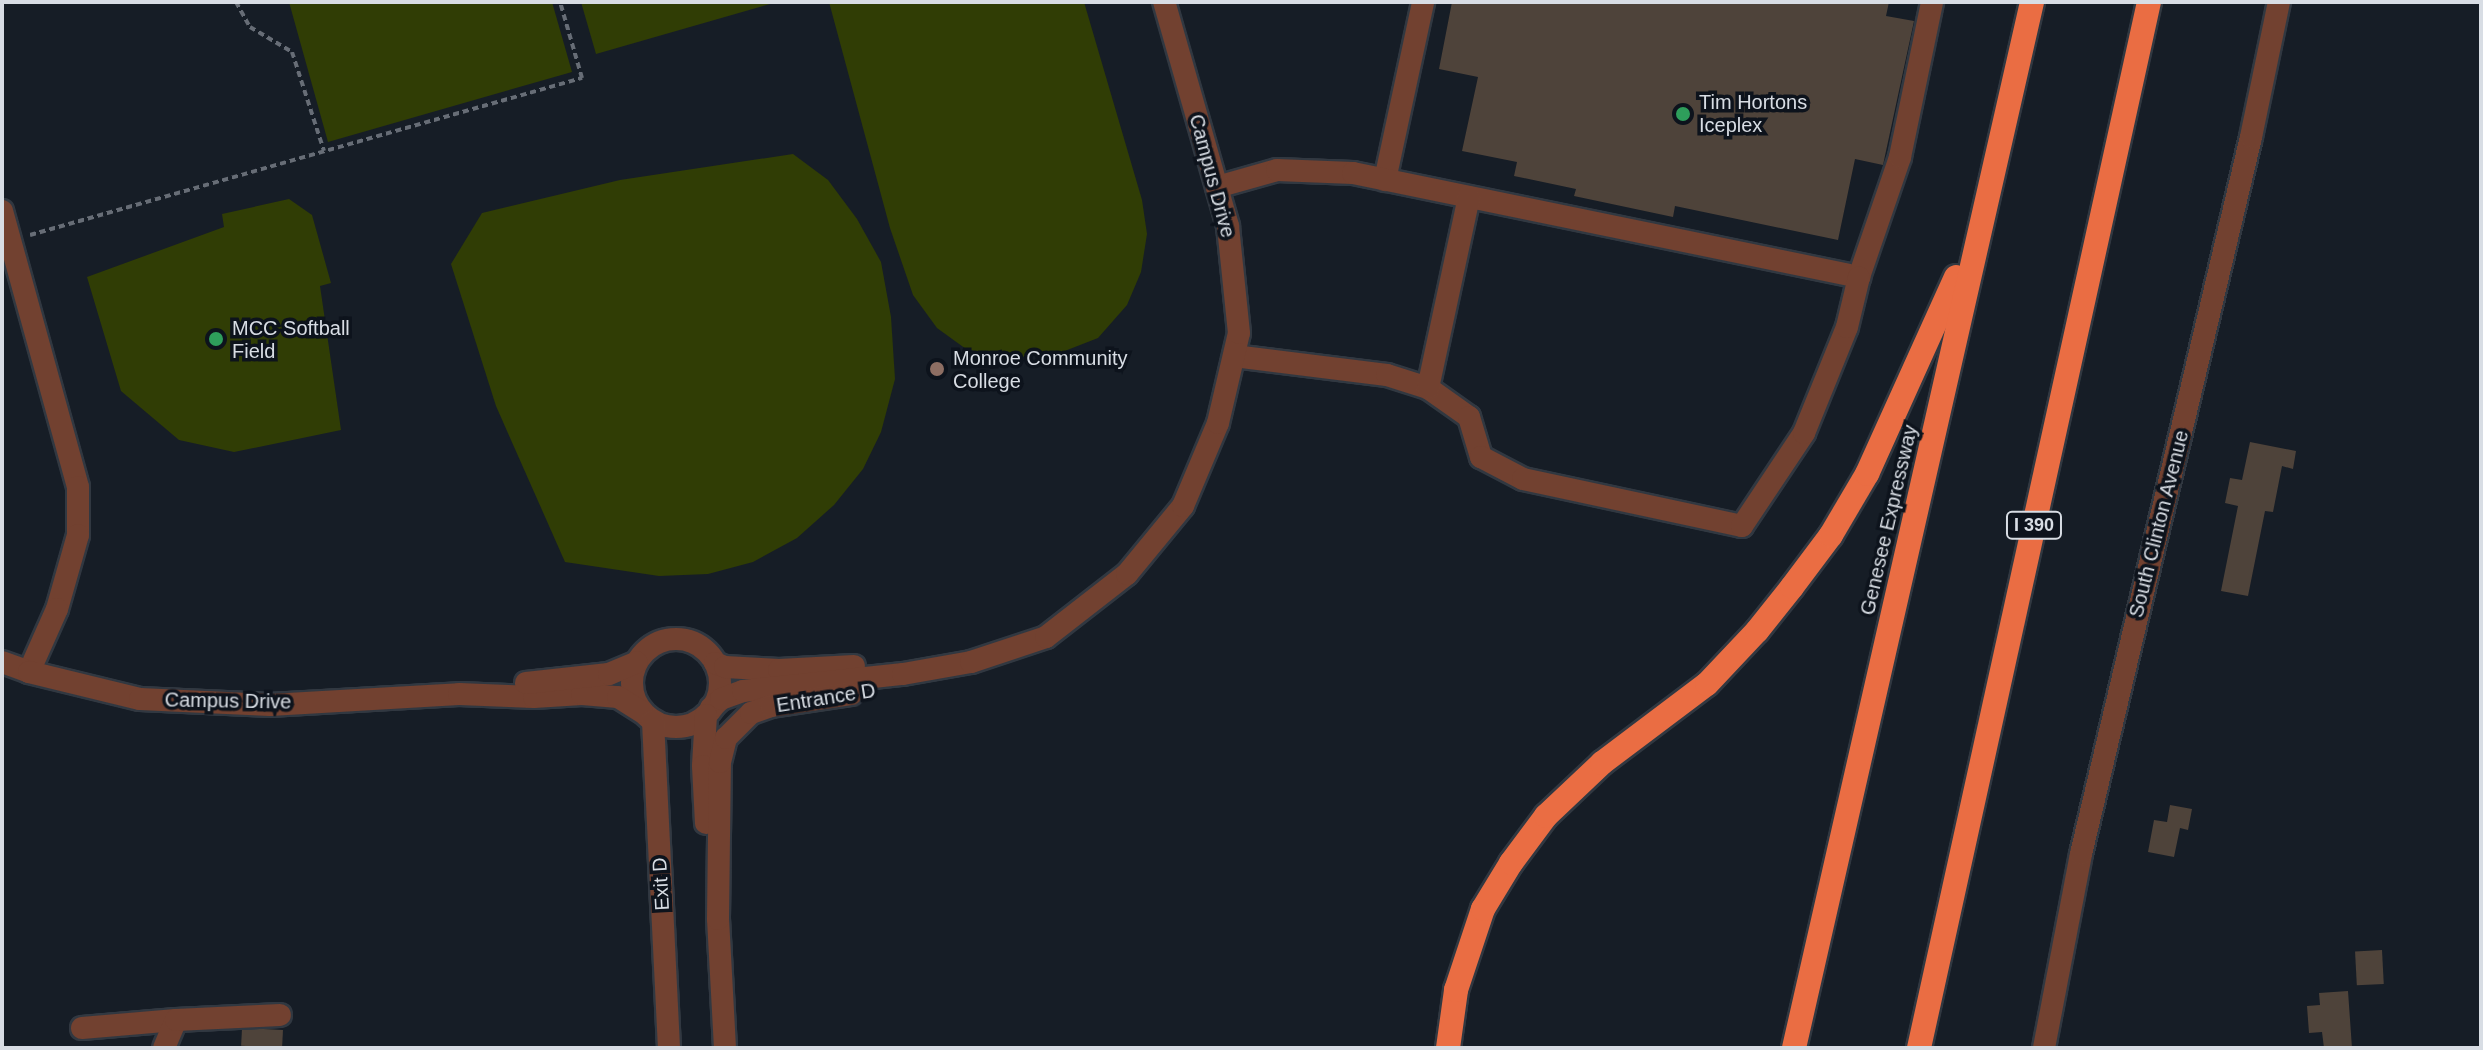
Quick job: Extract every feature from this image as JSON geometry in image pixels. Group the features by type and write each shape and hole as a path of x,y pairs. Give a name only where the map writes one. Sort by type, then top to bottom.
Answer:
{"highway":[{"name":"Genesee Expressway","path":"1794,1048 2032,2"},
{"name":"I 390","path":"1919,1048 2149,2"},
{"path":"1448,1048 1456,990 1478,923 1511,863 1546,816 1602,763 1707,684 1757,631 1831,535 1867,474 1906,392 1946,302 1989,188"}],"street":[{"name":"Campus Drive","path":"708,712 721,699 743,691 903,674 971,662 1046,637 1127,574 1183,506 1218,423 1239,333 1230,241 1164,2"},
{"path":"1385,180 1423,2"},
{"path":"1234,356 1387,375 1428,388 1469,417 1481,457 1523,479 1742,526 1804,433 1847,327 1859,277 1900,157 1932,2"},
{"name":"South Clinton Avenue","path":"2044,1048 2081,854 2244,167 2279,2"},
{"path":"1217,187 1277,170 1353,173 1859,277"},
{"path":"1428,388 1469,197"},
{"path":"5,224 78,487 78,535 57,609 29,672"},
{"path":"680,639 694,642 715,663 719,691 708,712 681,727 648,716 632,685 637,662 651,646 680,639"},
{"name":"Campus Drive","path":"2,662 29,672 140,699 270,705 459,694 605,695 628,701 648,716"},
{"name":"Campus Drive","path":"459,694 609,674 637,662"},
{"name":"Campus Drive","path":"715,663 725,667 779,670 971,662"},
{"name":"Entrance D","path":"725,1048 718,919 720,762 726,738 751,713 771,706 916,684 971,662"},
{"name":"Entrance D","path":"708,712 703,766 707,835 718,919"},
{"name":"Exit D","path":"648,716 669,1048"},
{"path":"82,1028 280,1015"},
{"path":"164,1048 176,1020"}],"path":[{"path":"236,2 250,27 292,52 324,151"},
{"path":"5,224 324,151 582,78 560,2"}],"green space":[{"path":"289,2 552,2 572,72 328,142"},
{"path":"581,2 777,2 596,54"},
{"path":"829,2 1084,2 1142,200 1147,234 1141,272 1127,305 1098,338 1057,354 1007,358 966,349 937,328 913,295 890,228"},
{"path":"793,154 828,180 857,219 881,262 891,317 895,379 881,432 863,469 834,505 797,538 753,562 708,574 659,576 565,562 496,406 451,264 482,213 620,180"},
{"name":"MCC Softball Field","path":"289,199 312,215 331,283 320,286 341,430 234,452 179,440 121,391 87,277 224,227 222,214"}],"building":[{"name":"Tim Hortons Iceplex","path":"1452,2 1889,2 1886,16 1914,21 1883,165 1855,159 1838,240 1675,206 1673,217 1574,196 1576,189 1514,176 1517,162 1462,151 1478,77 1439,69"},
{"path":"2250,442 2296,451 2293,469 2282,466 2273,512 2265,511 2248,596 2221,591 2238,506 2225,503 2230,478 2242,480"},
{"path":"2170,805 2192,809 2188,830 2180,828 2174,857 2148,852 2154,820 2167,822"},
{"path":"2382,950 2384,984 2357,985 2355,951"},
{"path":"2348,991 2352,1048 2324,1048 2322,1032 2309,1033 2307,1006 2320,1005 2319,993"},
{"path":"242,1028 283,1030 282,1048 241,1046"}],"place":[{"name":"Tim Hortons Iceplex","path":"1683,114"},
{"name":"MCC Softball Field","path":"216,339"},
{"name":"Monroe Community College","path":"937,369"}]}
